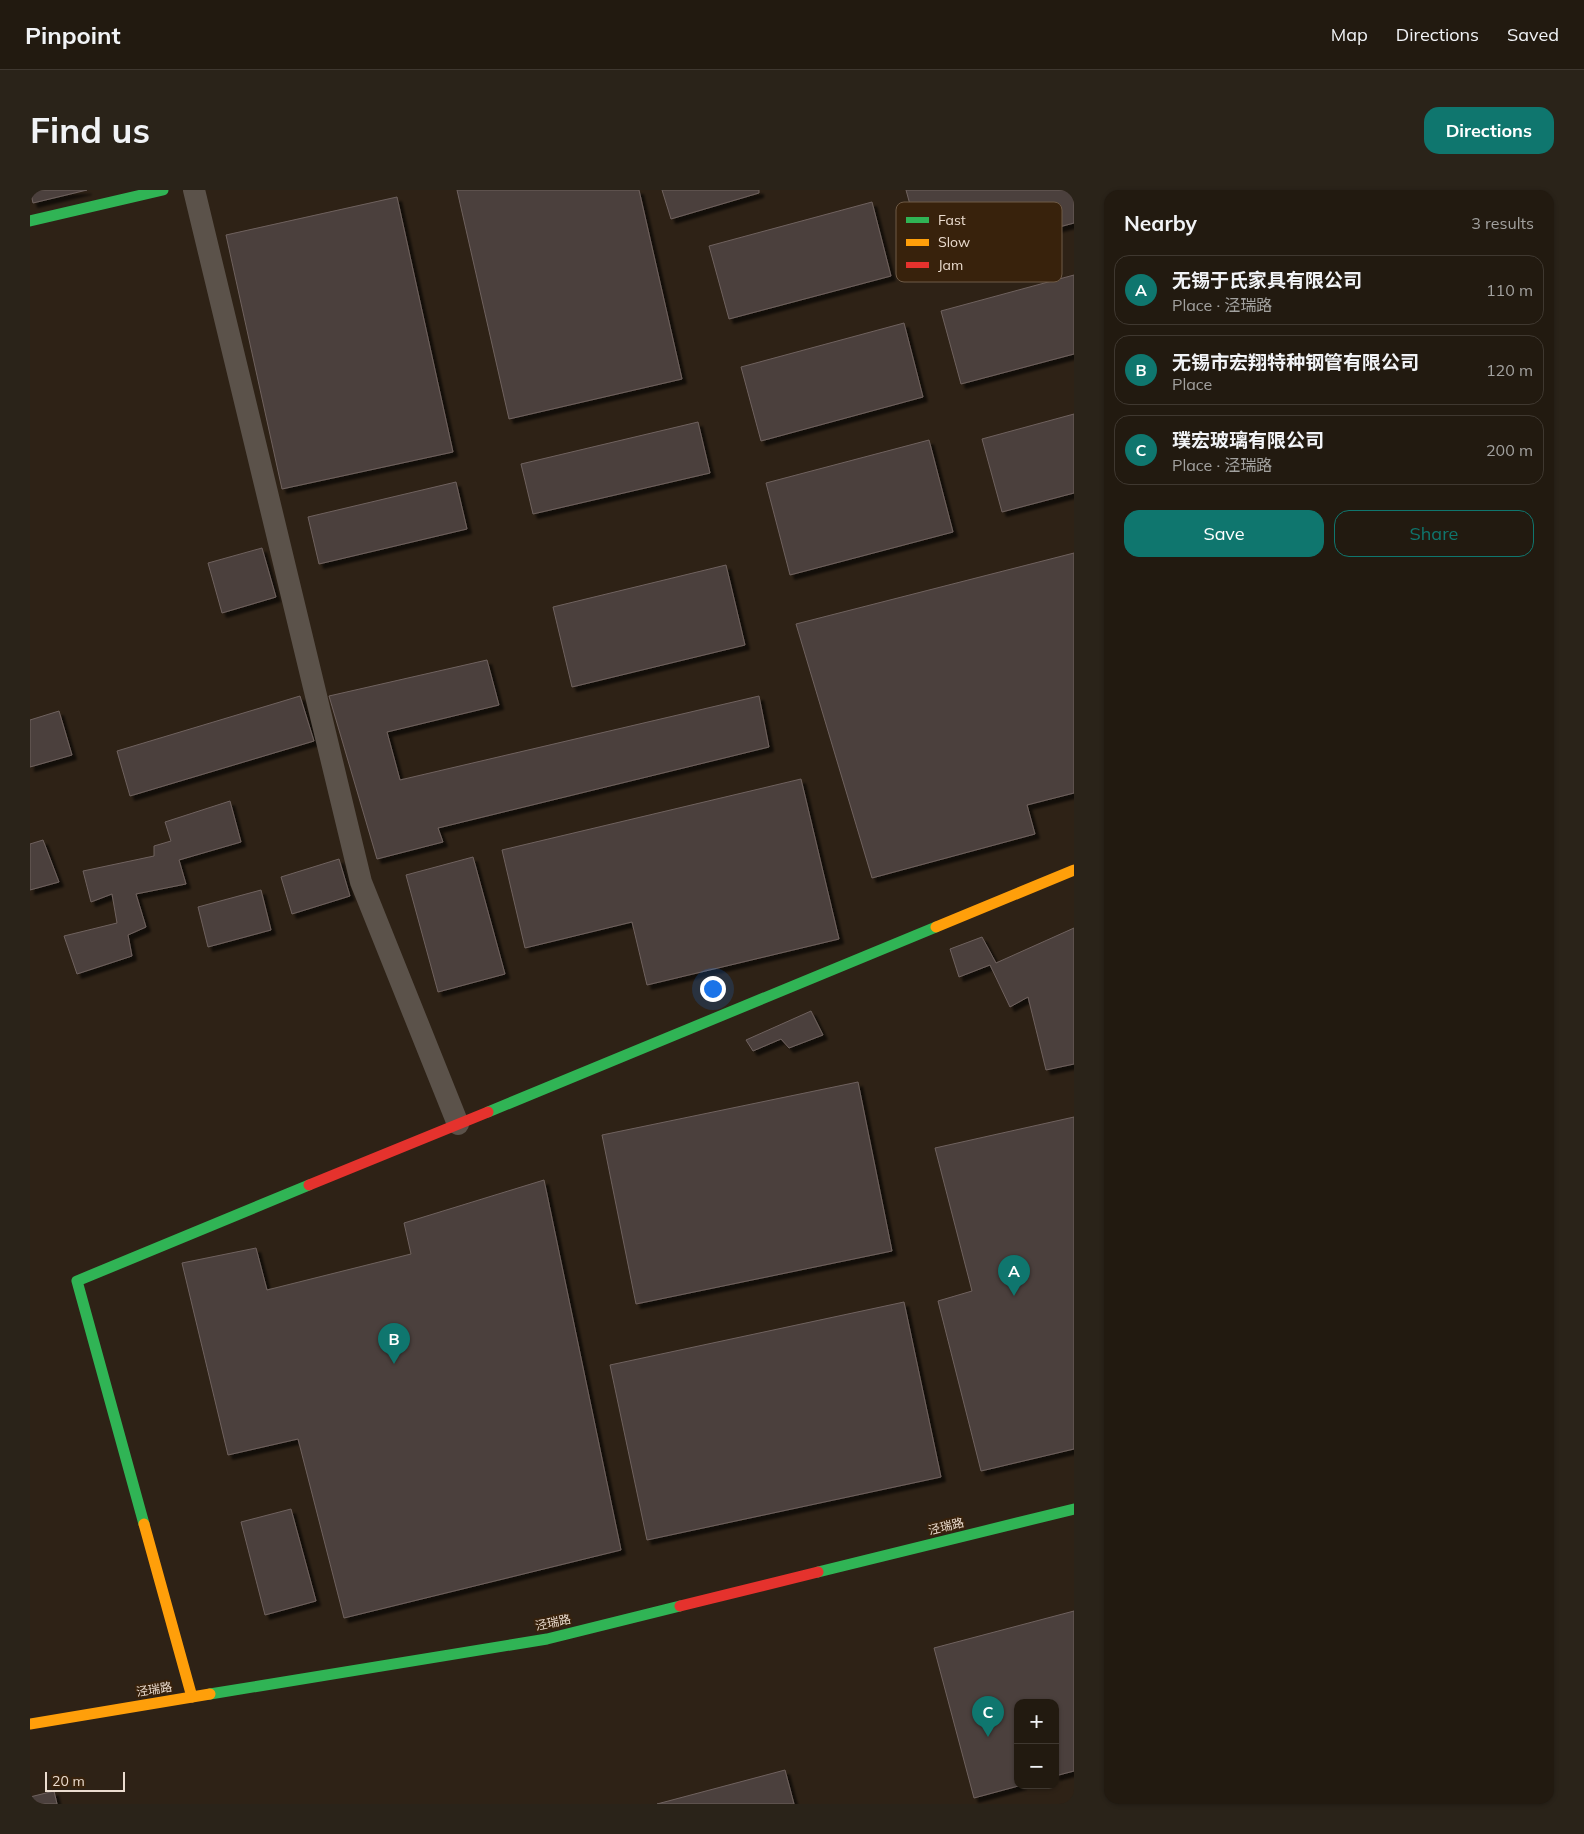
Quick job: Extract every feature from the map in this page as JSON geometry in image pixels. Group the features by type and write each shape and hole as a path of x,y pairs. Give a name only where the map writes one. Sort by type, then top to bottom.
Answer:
{"street":[{"path":"30,221 163,190"},
{"path":"194,190 361,882 458,1124"},
{"path":"192,1697 77,1281 1074,870"},
{"name":"泾瑞路","path":"30,1724 547,1638 1074,1509"}],"building":[{"path":"30,190 87,190 33,203"},
{"path":"457,190 639,190 682,379 509,419"},
{"path":"662,190 759,190 759,193 671,219"},
{"path":"906,190 1074,190 1074,223 1062,226 1062,202 909,202"},
{"path":"397,197 453,452 282,489 226,235"},
{"path":"872,202 891,276 729,319 709,246"},
{"path":"1074,275 1074,354 961,384 941,311 1048,282 1062,282 1062,278"},
{"path":"904,323 923,397 761,441 741,367"},
{"path":"1074,414 1074,493 1002,512 982,439"},
{"path":"698,422 710,473 533,514 521,464"},
{"path":"929,440 953,532 790,575 766,483"},
{"path":"456,482 467,529 319,564 308,517"},
{"path":"262,548 276,597 222,613 208,563"},
{"path":"1074,553 1074,793 1027,805 1035,834 872,878 796,624"},
{"path":"726,565 745,645 572,687 553,607"},
{"path":"487,660 499,705 387,732 400,780 759,696 769,747 438,828 443,842 377,859 329,696"},
{"path":"300,696 314,741 130,796 117,751"},
{"path":"59,711 72,755 30,767 30,720"},
{"path":"801,779 839,939 647,985 632,922 525,948 502,850"},
{"path":"230,801 241,842 179,860 186,884 136,894 146,927 128,935 132,956 77,974 64,936 117,923 112,894 91,902 83,871 154,856 154,846 171,841 165,822"},
{"path":"43,840 59,882 30,890 30,844"},
{"path":"473,857 505,974 438,992 406,875"},
{"path":"339,859 350,896 292,914 281,877"},
{"path":"261,890 271,930 208,947 198,907"},
{"path":"1074,928 1074,1064 1046,1070 1028,997 1010,1007 990,965 959,977 950,949 982,937 996,963"},
{"path":"811,1011 823,1035 789,1048 781,1039 753,1051 746,1040"},
{"path":"858,1082 892,1251 636,1304 602,1135"},
{"path":"1074,1117 1074,1449 981,1471 938,1301 972,1291 935,1148"},
{"path":"544,1180 621,1550 344,1618 298,1439 228,1455 182,1263 256,1248 267,1290 411,1254 404,1223"},
{"path":"904,1302 941,1477 647,1540 610,1365"},
{"path":"291,1509 316,1601 265,1615 241,1522"},
{"path":"1074,1611 1074,1771 1059,1775 1059,1699 1014,1699 1014,1787 974,1798 934,1648"},
{"path":"785,1770 794,1804 657,1804"},
{"path":"54,1791 57,1804 30,1804 30,1797"}],"traffic: fast":[{"path":"30,221 163,190"},
{"path":"488,1112 936,927"},
{"path":"144,1524 77,1281 309,1185"},
{"path":"818,1572 1074,1509"},
{"path":"210,1694 547,1639 680,1606"}],"traffic: slow":[{"path":"936,927 1074,870"},
{"path":"144,1524 192,1697"},
{"path":"30,1724 210,1694"}],"traffic: jam":[{"path":"309,1185 488,1112"},
{"path":"680,1606 818,1572"}],"place":[{"name":"无锡于氏家具有限公司","path":"1014,1296"},
{"name":"无锡市宏翔特种钢管有限公司","path":"394,1364"},
{"name":"璞宏玻璃有限公司","path":"988,1737"}]}
